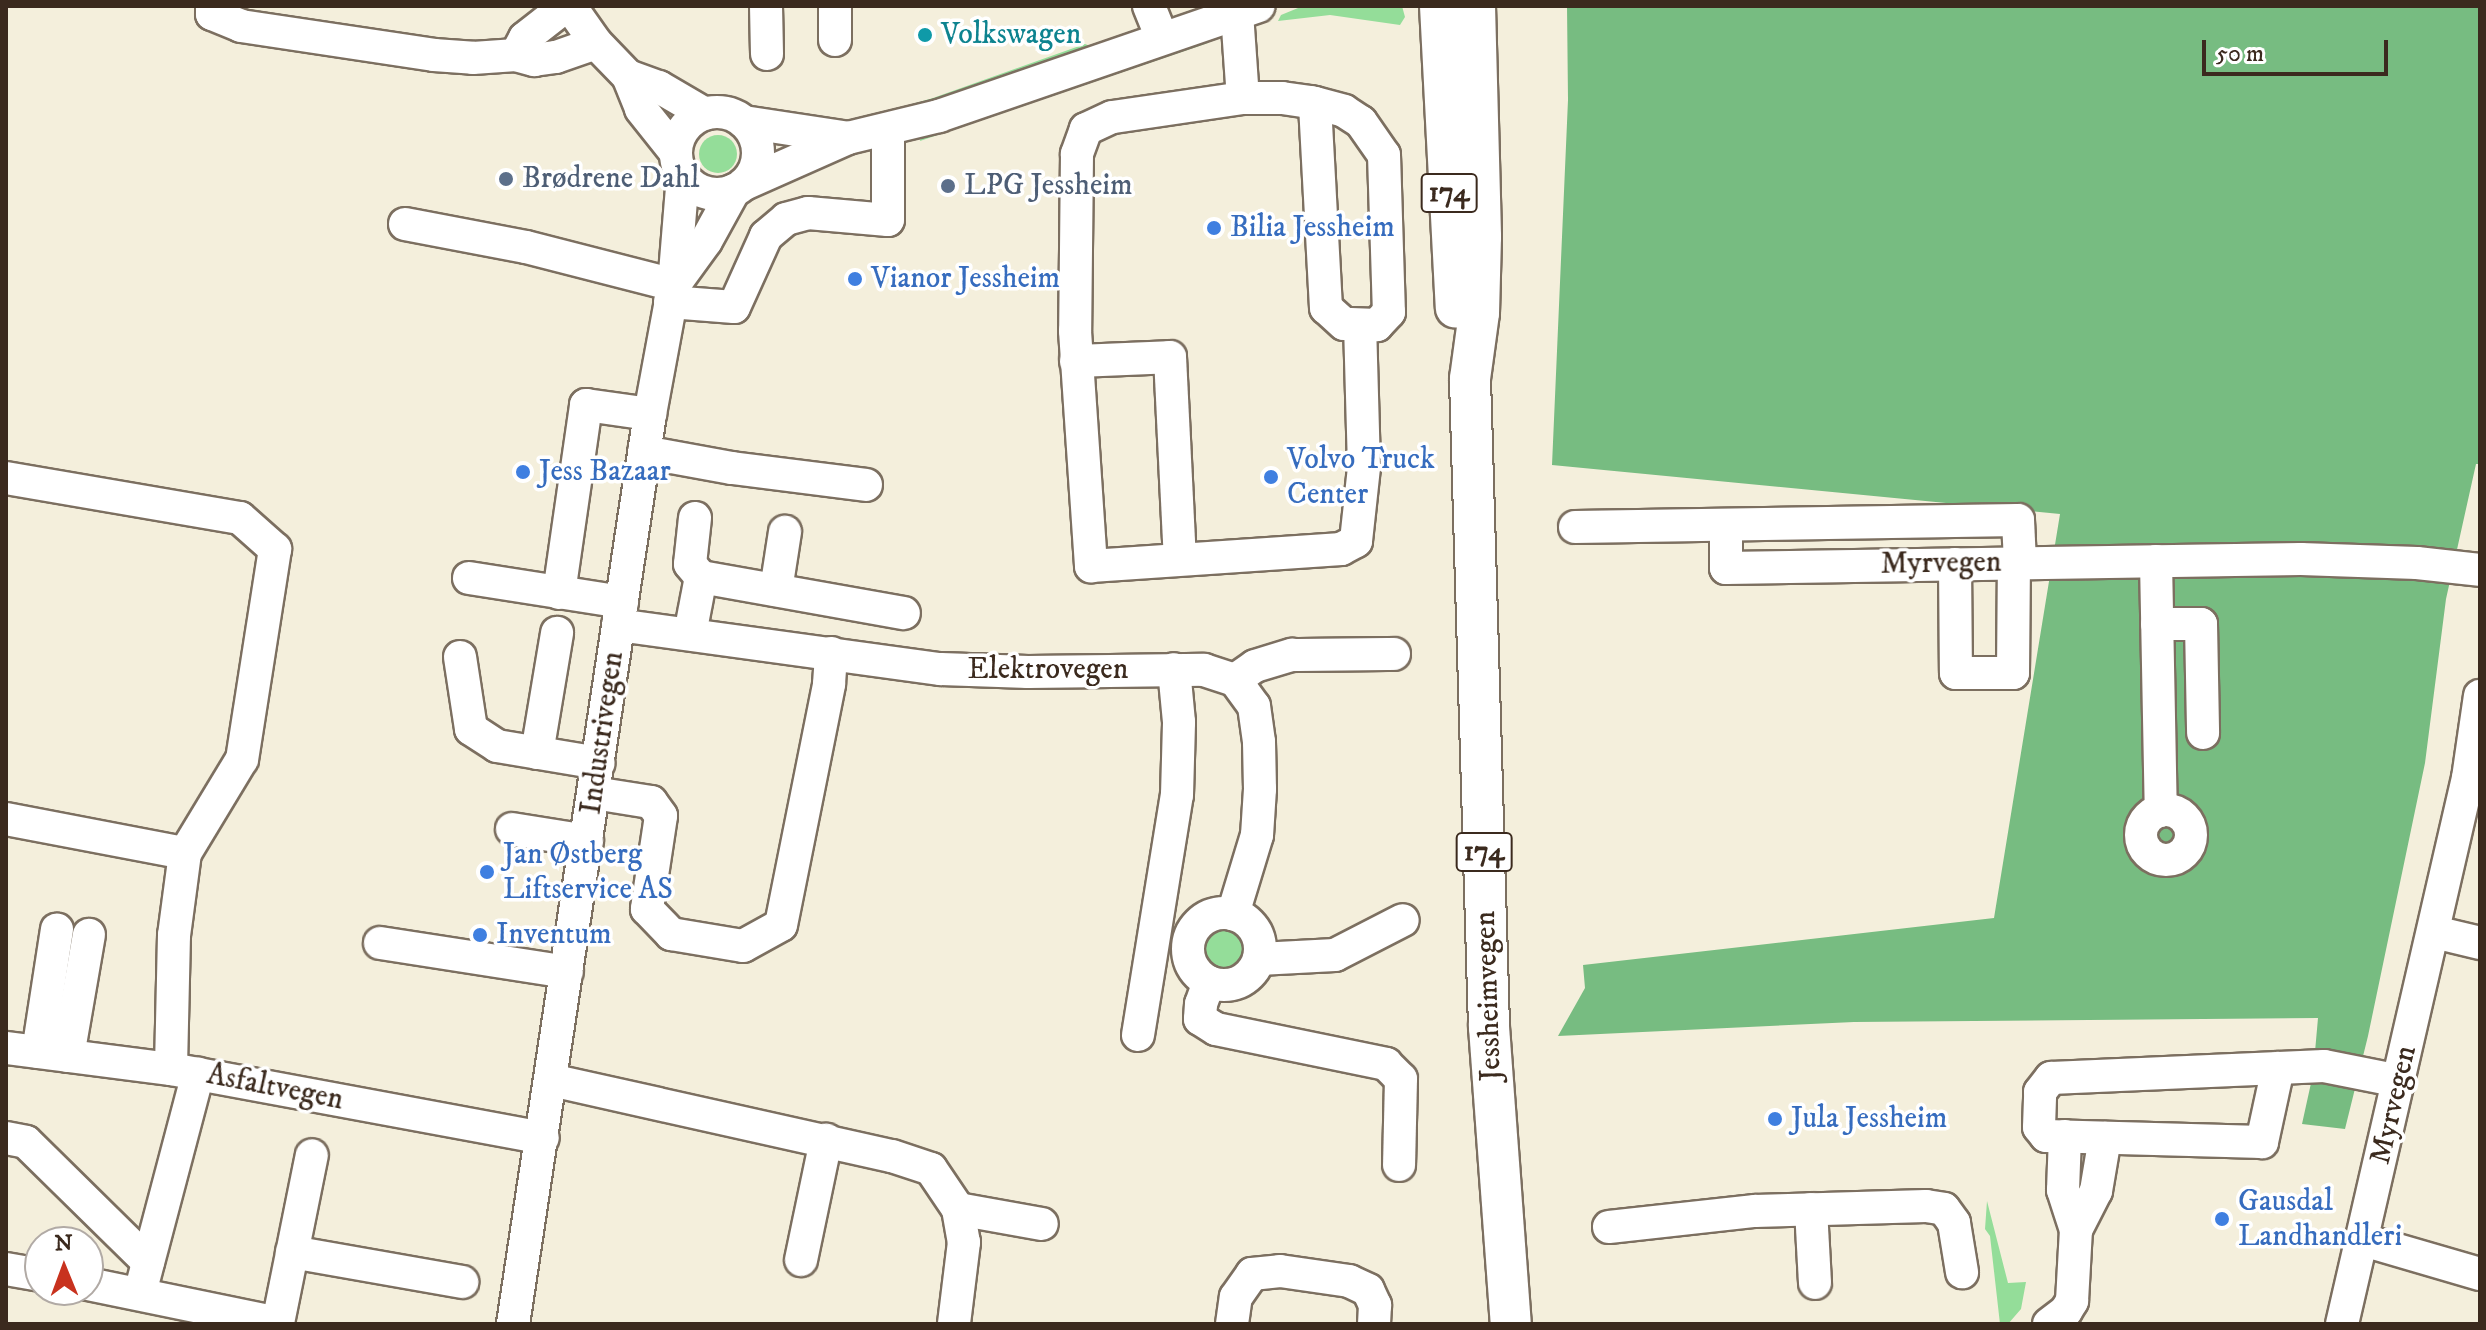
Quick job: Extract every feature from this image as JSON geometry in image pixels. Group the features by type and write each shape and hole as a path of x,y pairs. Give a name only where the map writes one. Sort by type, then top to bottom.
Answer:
{"main road":[{"name":"Jessheimvegen","path":"1440,6 1456,313 1470,379"},
{"name":"Jessheimvegen","path":"1475,6 1481,237 1479,313 1470,379 1489,1027 1511,1324"}],"street":[{"path":"212,6 212,14 241,26 285,19 434,55 473,58 516,55 534,60 556,57 596,43"},
{"path":"516,55 525,38 568,6 596,43 628,76 641,109 680,164 709,193 739,187 848,138 939,116 1248,9 1243,98"},
{"path":"766,6 767,54"},
{"path":"835,6 835,40"},
{"path":"1149,6 1162,39"},
{"path":"628,76 659,87 705,114 726,113 744,122 848,138"},
{"path":"1315,103 1326,308 1344,324 1377,325 1389,312 1384,155 1361,122 1344,111 1315,103 1282,98 1243,98 1146,110 1112,117 1086,129 1077,154 1076,361 1091,566 1341,549 1356,541 1364,467 1360,325"},
{"path":"680,164 682,131 705,114"},
{"path":"739,187 757,163 758,149 744,122"},
{"path":"405,224 526,247 672,293 734,307 766,236 786,219 808,213 888,220 888,130"},
{"name":"Industrivegen","path":"513,1324 644,452 672,293 680,164"},
{"name":"Industrivegen","path":"672,293 739,187"},
{"path":"1076,361 1170,357 1180,559"},
{"path":"559,593 586,405 650,414"},
{"path":"644,452 732,468 866,485"},
{"path":"6,478 240,518 275,549 242,759 185,853 174,935 184,1071 140,1293"},
{"path":"695,518 690,564 701,577 904,613"},
{"path":"1575,527 2018,520 2013,673 1956,673 1955,564"},
{"name":"Myrvegen","path":"1726,525 1726,568 2363,560 2480,570"},
{"path":"776,590 785,532"},
{"path":"2156,561 2161,811"},
{"path":"690,634 701,577"},
{"name":"Elektrovegen","path":"469,578 559,593 690,634 831,653 975,671 1204,670 1235,680"},
{"path":"2157,624 2201,624 2203,733"},
{"path":"537,753 557,633"},
{"path":"460,657 471,729 497,746 537,753 651,802 661,816 647,909 671,934 743,946 781,925 829,684 831,653"},
{"path":"1233,914 1257,835 1260,789 1254,706 1235,680 1255,666 1292,655 1394,654"},
{"path":"1138,1035 1150,946 1177,795 1179,722 1174,669"},
{"name":"Myrvegen","path":"2342,1324 2468,778 2480,696"},
{"path":"6,819 185,853"},
{"path":"512,829 587,841"},
{"path":"1233,914 1244,919 1258,937 1259,959 1245,979 1221,985 1209,982 1192,966 1188,951 1192,931 1210,916 1233,914"},
{"path":"1259,959 1335,955 1403,920"},
{"path":"53,1054 57,929"},
{"path":"2434,932 2480,943"},
{"path":"53,1054 89,935"},
{"path":"380,943 567,972"},
{"path":"1150,946 1188,951"},
{"path":"1209,982 1201,1004 1200,1019 1216,1029 1386,1064 1401,1079 1399,1165"},
{"name":"Asfaltvegen","path":"6,1048 184,1071 543,1138"},
{"path":"2278,1068 2262,1142 2046,1136 2039,1127 2040,1092 2051,1078 2278,1068 2324,1066 2400,1081"},
{"path":"551,1080 826,1140 931,1169 958,1209 964,1242 954,1324"},
{"path":"2049,1324 2066,1311 2072,1301 2076,1230 2063,1190 2065,1136"},
{"path":"6,1138 26,1142 148,1262"},
{"path":"2076,1230 2096,1191 2105,1138"},
{"path":"801,1260 826,1140"},
{"path":"104,1287 278,1323 312,1155"},
{"path":"1609,1227 1755,1211 1926,1206 1944,1209 1954,1223 1962,1272"},
{"path":"958,1209 1042,1224"},
{"path":"1811,1209 1815,1283"},
{"path":"2363,1240 2480,1274"},
{"path":"292,1252 462,1282"},
{"path":"1232,1324 1236,1297 1252,1274 1280,1271 1349,1281 1368,1290 1375,1305 1374,1324"}],"green space":[{"path":"1303,6 1402,6 1405,17 1400,25 1330,15 1278,21 1281,15"},
{"path":"1567,6 2480,6 2480,464 2476,464 2446,599 2425,763 2368,1036 2345,1129 2302,1124 2313,1074 2318,1018 1854,1022 1558,1036 1585,988 1583,965 1994,918 2060,514 1552,465 1568,100"},
{"path":"1202,40 1208,43 920,141 921,136"},
{"path":"1085,44 1093,47 881,120 833,123 860,119 933,98"},
{"path":"718,135 731,141 737,154 731,167 718,173 705,167 699,154 705,141"},
{"path":"1223,928 1237,934 1243,948 1237,962 1223,968 1209,962 1203,948 1209,934"},
{"path":"1987,1201 2008,1283 2026,1282 2021,1309 2008,1324 2000,1324 1990,1236 1985,1229"}],"place":[{"name":"Volkswagen","path":"925,35"},
{"name":"Brødrene Dahl","path":"506,179"},
{"name":"LPG Jessheim","path":"948,186"},
{"name":"Bilia Jessheim","path":"1214,228"},
{"name":"Vianor Jessheim","path":"855,279"},
{"name":"Jess Bazaar","path":"523,472"},
{"name":"Volvo Truck Center","path":"1271,477"},
{"name":"Jan Østberg Liftservice AS","path":"487,872"},
{"name":"Inventum","path":"480,935"},
{"name":"Jula Jessheim","path":"1775,1119"},
{"name":"Gausdal Landhandleri","path":"2222,1219"}]}
